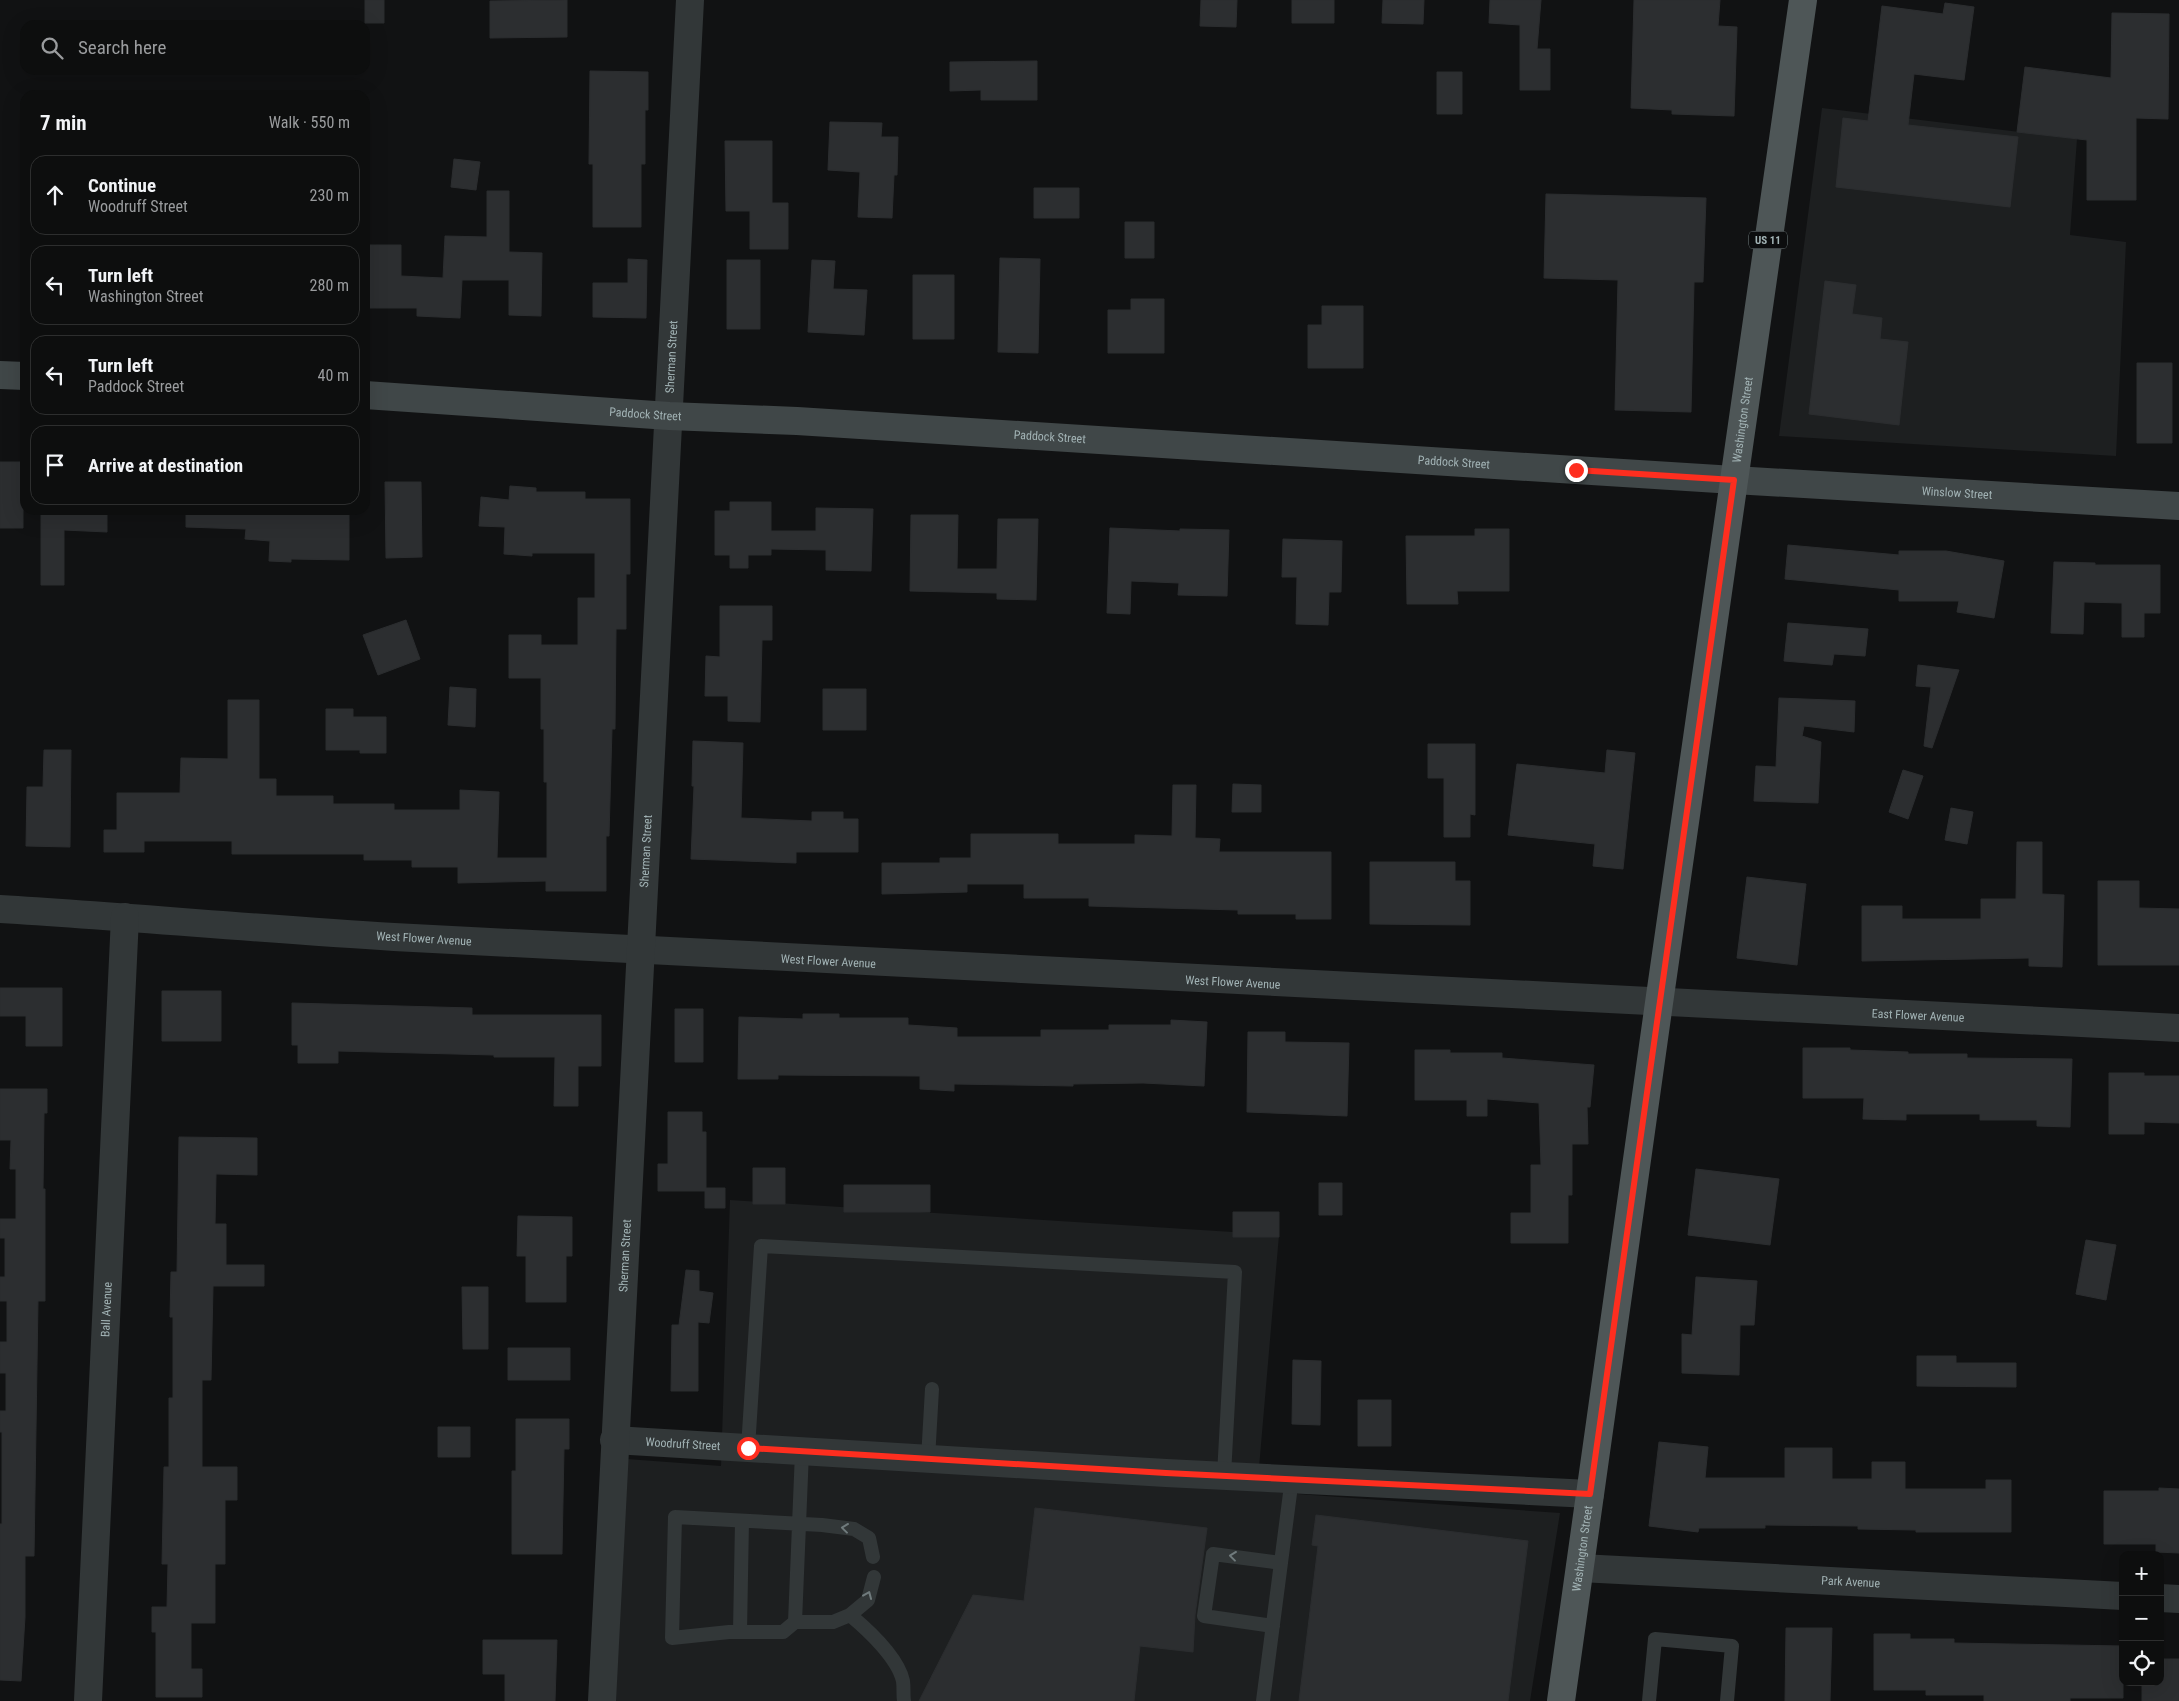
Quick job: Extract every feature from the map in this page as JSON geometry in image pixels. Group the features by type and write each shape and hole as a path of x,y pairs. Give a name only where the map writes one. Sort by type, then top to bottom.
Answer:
{"main road":[{"name":"Washington Street","path":"1562,1701 1658,1003 1803,0"},
{"path":"0,375 20,376"},
{"name":"Paddock Street","path":"370,396 669,416 797,421 1734,480"},
{"name":"Winslow Street","path":"1734,480 2179,506"}],"street":[{"name":"Sherman Street","path":"602,1701 614,1440 642,951 690,0"},
{"name":"West Flower Avenue","path":"0,909 125,916 386,936 642,951 1658,1003"},
{"name":"Ball Avenue","path":"88,1701 125,916"},
{"name":"East Flower Avenue","path":"1658,1003 2179,1028"},
{"name":"Woodruff Street","path":"614,1440 928,1459 1590,1494"},
{"name":"Park Avenue","path":"1580,1568 2119,1596"},
{"path":"2164,1598 2179,1599"}],"lane":[{"path":"748,1448 761,1246 1235,1272 1224,1475"},
{"path":"928,1459 932,1389"},
{"path":"796,1622 802,1452"},
{"path":"1263,1701 1292,1478"},
{"path":"873,1557 869,1538 854,1529 675,1517 672,1638 740,1632 783,1632 796,1622 833,1622 850,1615 868,1600 874,1577"},
{"path":"740,1632 742,1521"},
{"path":"1272,1626 1204,1616 1212,1554 1281,1563"},
{"path":"850,1615 876,1636 892,1661 903,1680 904,1701"},
{"path":"1648,1701 1655,1639 1732,1646 1727,1701"}],"shaded area":[{"path":"1822,108 2077,139 2070,235 2126,242 2116,456 1779,436"},
{"path":"730,1200 1279,1235 1257,1491 1560,1513 1530,1701 614,1701 627,1459 721,1466"}],"building":[{"path":"365,0 384,0 384,23 370,23 370,20 365,20"},
{"path":"567,0 567,37 490,38 490,1"},
{"path":"1201,0 1237,0 1236,27 1200,26"},
{"path":"1292,0 1334,0 1334,23 1292,23"},
{"path":"1383,0 1424,0 1423,24 1382,23"},
{"path":"1490,0 1541,0 1537,49 1550,49 1550,90 1520,90 1520,25 1489,23"},
{"path":"1634,0 1720,0 1718,26 1737,27 1734,116 1672,114 1672,110 1631,108"},
{"path":"1945,3 1974,7 1964,80 1914,74 1908,125 2018,137 2010,207 1836,187 1843,118 1868,121 1882,6 1943,14"},
{"path":"2112,13 2169,14 2168,119 2136,118 2136,200 2087,200 2087,140 2017,132 2025,67 2111,78"},
{"path":"1037,61 1037,100 981,100 981,90 950,91 950,62"},
{"path":"590,71 648,72 648,110 645,110 645,164 641,164 641,227 593,227 593,164 589,164"},
{"path":"1437,72 1462,72 1462,114 1437,114"},
{"path":"830,122 882,123 881,137 898,137 897,175 894,175 892,218 858,217 860,172 828,170"},
{"path":"725,141 772,141 772,203 788,203 788,249 750,249 750,211 726,211"},
{"path":"454,159 480,162 476,190 451,187"},
{"path":"1034,188 1079,188 1079,218 1034,218"},
{"path":"487,191 509,191 509,252 542,253 541,316 509,315 509,280 462,280 460,318 417,316 417,308 370,308 370,245 401,245 401,276 443,278 445,236 487,237"},
{"path":"1546,194 1706,198 1703,282 1694,282 1691,412 1615,410 1618,280 1544,278"},
{"path":"1125,222 1154,222 1154,258 1125,258"},
{"path":"1000,258 1040,259 1038,353 998,352"},
{"path":"628,259 647,260 646,318 593,317 593,283 628,283"},
{"path":"727,260 760,260 760,329 727,329"},
{"path":"812,260 835,261 833,289 867,290 864,335 808,332"},
{"path":"913,275 954,275 954,339 913,339"},
{"path":"1825,281 1856,285 1852,314 1882,318 1880,339 1908,342 1899,425 1809,414"},
{"path":"1131,299 1164,299 1164,353 1108,353 1108,310 1131,310"},
{"path":"1322,306 1363,306 1363,368 1308,368 1308,325 1322,325"},
{"path":"2137,363 2172,363 2172,443 2137,443"},
{"path":"0,462 20,462 20,515 23,515 23,528 0,528"},
{"path":"385,482 421,482 422,557 386,558"},
{"path":"510,486 536,488 536,492 585,492 585,499 630,499 630,574 626,574 626,629 616,629 615,729 612,729 609,836 606,836 606,891 546,891 546,881 458,883 458,867 412,867 412,860 364,860 364,854 232,854 232,841 144,841 144,852 104,852 104,830 117,830 117,793 180,793 181,758 228,759 228,700 259,700 259,779 276,779 276,796 333,796 333,804 394,804 394,810 460,810 460,790 499,792 497,858 547,858 547,782 544,782 544,729 541,729 541,678 509,678 509,635 541,635 541,645 578,645 578,598 595,598 595,553 532,553 532,556 504,554 505,527 479,526 481,497 509,500"},
{"path":"730,502 771,502 771,531 816,531 816,508 873,509 871,571 826,570 826,550 771,549 771,555 748,555 748,568 730,568 730,555 715,555 715,511 730,511"},
{"path":"41,515 107,515 107,532 64,530 64,585 41,585"},
{"path":"186,515 349,515 349,560 291,559 291,562 269,561 270,541 245,539 246,529 186,527"},
{"path":"911,515 958,515 957,569 997,569 998,519 1038,519 1036,600 997,599 997,593 910,591"},
{"path":"1110,528 1180,531 1180,529 1229,530 1227,596 1178,595 1179,583 1131,581 1130,614 1107,613"},
{"path":"1475,529 1509,529 1509,591 1457,591 1458,604 1407,604 1406,536 1475,536"},
{"path":"1283,539 1342,541 1341,592 1329,592 1328,625 1296,624 1297,577 1282,577"},
{"path":"1788,545 1899,555 1899,551 1946,551 2004,561 1994,618 1957,612 1959,601 1899,601 1899,590 1785,579"},
{"path":"2054,562 2095,563 2095,565 2160,565 2160,613 2144,613 2144,637 2122,637 2122,603 2084,602 2083,634 2051,633"},
{"path":"720,606 772,606 772,640 762,640 760,722 728,721 728,696 705,696 706,656 720,657"},
{"path":"406,620 420,659 378,675 363,635"},
{"path":"1788,623 1868,629 1865,656 1834,654 1832,665 1784,661"},
{"path":"1918,665 1959,670 1932,748 1924,746 1931,687 1916,686"},
{"path":"450,687 476,689 475,727 448,725"},
{"path":"823,689 866,689 866,730 823,730"},
{"path":"1779,698 1855,701 1854,732 1804,726 1802,736 1821,742 1818,803 1754,801 1756,766 1776,767"},
{"path":"326,709 353,709 353,717 386,717 386,753 360,753 360,750 326,750"},
{"path":"693,741 743,743 741,818 812,821 812,812 843,812 843,819 858,819 858,852 796,852 796,863 691,859 694,786 692,786"},
{"path":"1428,744 1475,744 1475,815 1470,814 1470,837 1444,837 1444,778 1428,778"},
{"path":"44,750 71,750 70,847 26,846 27,787 43,787"},
{"path":"1607,750 1635,753 1623,869 1593,866 1595,844 1508,835 1517,764 1605,773"},
{"path":"1903,770 1923,776 1908,819 1889,812"},
{"path":"1233,784 1261,785 1261,812 1232,812"},
{"path":"1173,785 1196,785 1195,838 1220,839 1219,852 1331,852 1331,919 1296,919 1296,914 1238,914 1238,910 1089,906 1089,898 1024,898 1024,884 967,884 967,892 882,894 882,863 940,863 940,858 971,858 971,834 1058,834 1058,844 1135,844 1135,835 1172,836"},
{"path":"1951,808 1973,812 1967,844 1945,840"},
{"path":"2017,842 2042,842 2042,894 2064,895 2062,967 2029,966 2029,958 1862,961 1862,906 1902,906 1902,919 1981,919 1981,899 2016,899"},
{"path":"1370,862 1455,862 1455,881 1470,881 1470,925 1370,924"},
{"path":"1747,877 1806,884 1797,965 1737,958"},
{"path":"2098,881 2139,881 2139,908 2179,909 2179,965 2098,965"},
{"path":"0,988 62,988 62,1046 26,1046 26,1016 0,1016"},
{"path":"162,991 221,991 221,1041 162,1041"},
{"path":"292,1003 472,1008 472,1015 601,1015 601,1066 578,1066 578,1106 554,1106 555,1057 494,1057 494,1055 338,1051 338,1063 298,1063 298,1045 292,1045"},
{"path":"675,1009 703,1009 703,1062 675,1062"},
{"path":"803,1014 839,1014 839,1018 908,1018 908,1025 957,1028 957,1037 1041,1037 1041,1030 1109,1030 1109,1025 1171,1025 1171,1020 1207,1022 1204,1086 1143,1083 1073,1084 1073,1086 954,1084 954,1091 920,1089 920,1076 778,1075 778,1079 738,1079 739,1017 803,1019"},
{"path":"1248,1032 1285,1032 1285,1042 1349,1043 1347,1116 1247,1112"},
{"path":"1803,1048 1850,1048 1850,1050 1908,1052 1908,1054 1967,1054 1967,1058 2072,1059 2070,1127 2037,1126 2037,1120 1980,1120 1980,1114 1906,1114 1906,1120 1863,1119 1864,1098 1803,1098"},
{"path":"1415,1050 1450,1050 1450,1053 1502,1053 1502,1058 1594,1065 1590,1107 1587,1107 1588,1144 1572,1144 1572,1195 1568,1195 1568,1243 1511,1243 1511,1213 1531,1213 1531,1165 1541,1165 1539,1103 1487,1099 1487,1116 1467,1116 1467,1100 1415,1100"},
{"path":"2109,1073 2179,1076 2179,1123 2144,1122 2144,1134 2109,1134"},
{"path":"0,1089 47,1089 47,1113 44,1113 43,1189 45,1189 45,1301 38,1301 34,1556 25,1556 25,1617 21,1681 0,1680 2,1432 0,1432 0,1411 6,1411 6,1373 0,1373 0,1342 7,1342 7,1301 0,1301 0,1277 5,1277 5,1238 0,1238 0,1219 16,1219 16,1169 10,1169 11,1140 0,1140"},
{"path":"668,1112 702,1112 702,1132 706,1132 706,1188 725,1188 725,1208 705,1208 705,1191 658,1191 658,1164 668,1164"},
{"path":"179,1137 257,1138 257,1175 216,1174 215,1224 226,1224 226,1265 264,1265 264,1286 213,1286 211,1380 202,1380 202,1467 237,1467 237,1500 225,1500 225,1564 215,1564 215,1623 191,1623 191,1669 202,1669 202,1697 156,1697 156,1632 152,1632 152,1607 167,1607 168,1564 162,1564 164,1467 169,1467 169,1398 173,1398 173,1317 170,1317 171,1272 177,1272"},
{"path":"753,1168 785,1168 785,1204 753,1204"},
{"path":"1696,1169 1779,1179 1770,1245 1688,1235"},
{"path":"1319,1183 1342,1183 1342,1215 1319,1215"},
{"path":"844,1185 930,1185 930,1212 844,1212"},
{"path":"1233,1212 1279,1212 1279,1237 1233,1237"},
{"path":"518,1216 572,1217 572,1256 566,1256 566,1302 526,1302 526,1256 517,1256"},
{"path":"2086,1240 2116,1245 2106,1300 2076,1294"},
{"path":"686,1270 699,1271 699,1291 713,1293 709,1323 698,1322 698,1391 671,1391 672,1325 679,1325"},
{"path":"1696,1277 1757,1281 1754,1325 1740,1325 1739,1375 1682,1373 1682,1334 1692,1335"},
{"path":"462,1287 488,1287 488,1349 463,1349"},
{"path":"508,1348 570,1348 570,1380 508,1380"},
{"path":"1917,1356 1956,1356 1956,1363 2016,1363 2016,1387 1917,1386"},
{"path":"1293,1360 1321,1361 1320,1425 1292,1424"},
{"path":"1358,1400 1391,1400 1391,1446 1358,1446"},
{"path":"516,1419 569,1419 569,1449 564,1449 562,1554 512,1554 512,1471 516,1471"},
{"path":"438,1427 470,1427 470,1457 438,1457"},
{"path":"1659,1442 1708,1447 1705,1478 1785,1478 1785,1448 1832,1448 1832,1479 1872,1479 1872,1462 1905,1462 1905,1489 1986,1489 1986,1480 2011,1480 2011,1532 1916,1532 1916,1530 1858,1529 1858,1526 1765,1525 1765,1528 1699,1528 1698,1532 1649,1526"},
{"path":"2159,1488 2179,1489 2179,1553 2156,1551 2156,1544 2104,1544 2104,1491 2159,1491"},
{"path":"1035,1508 1207,1528 1195,1615 1193,1652 1140,1646 1134,1701 919,1701 973,1595 1024,1601"},
{"path":"1316,1515 1528,1541 1508,1701 1299,1701 1318,1546 1312,1545"},
{"path":"1786,1628 1832,1628 1830,1701 1785,1701"},
{"path":"1874,1634 1910,1634 1910,1639 1954,1639 1954,1643 2119,1646 2119,1686 2123,1686 2123,1698 2070,1698 2070,1701 1984,1701 1984,1695 1926,1695 1926,1690 1874,1690"},
{"path":"483,1640 557,1640 555,1701 505,1701 505,1674 483,1674"},
{"path":"2164,1659 2179,1659 2179,1701 2142,1701 2142,1686 2164,1686"}],"route":[{"path":"748,1448 1166,1473 1590,1494 1658,1003 1734,480 1576,470"}]}
